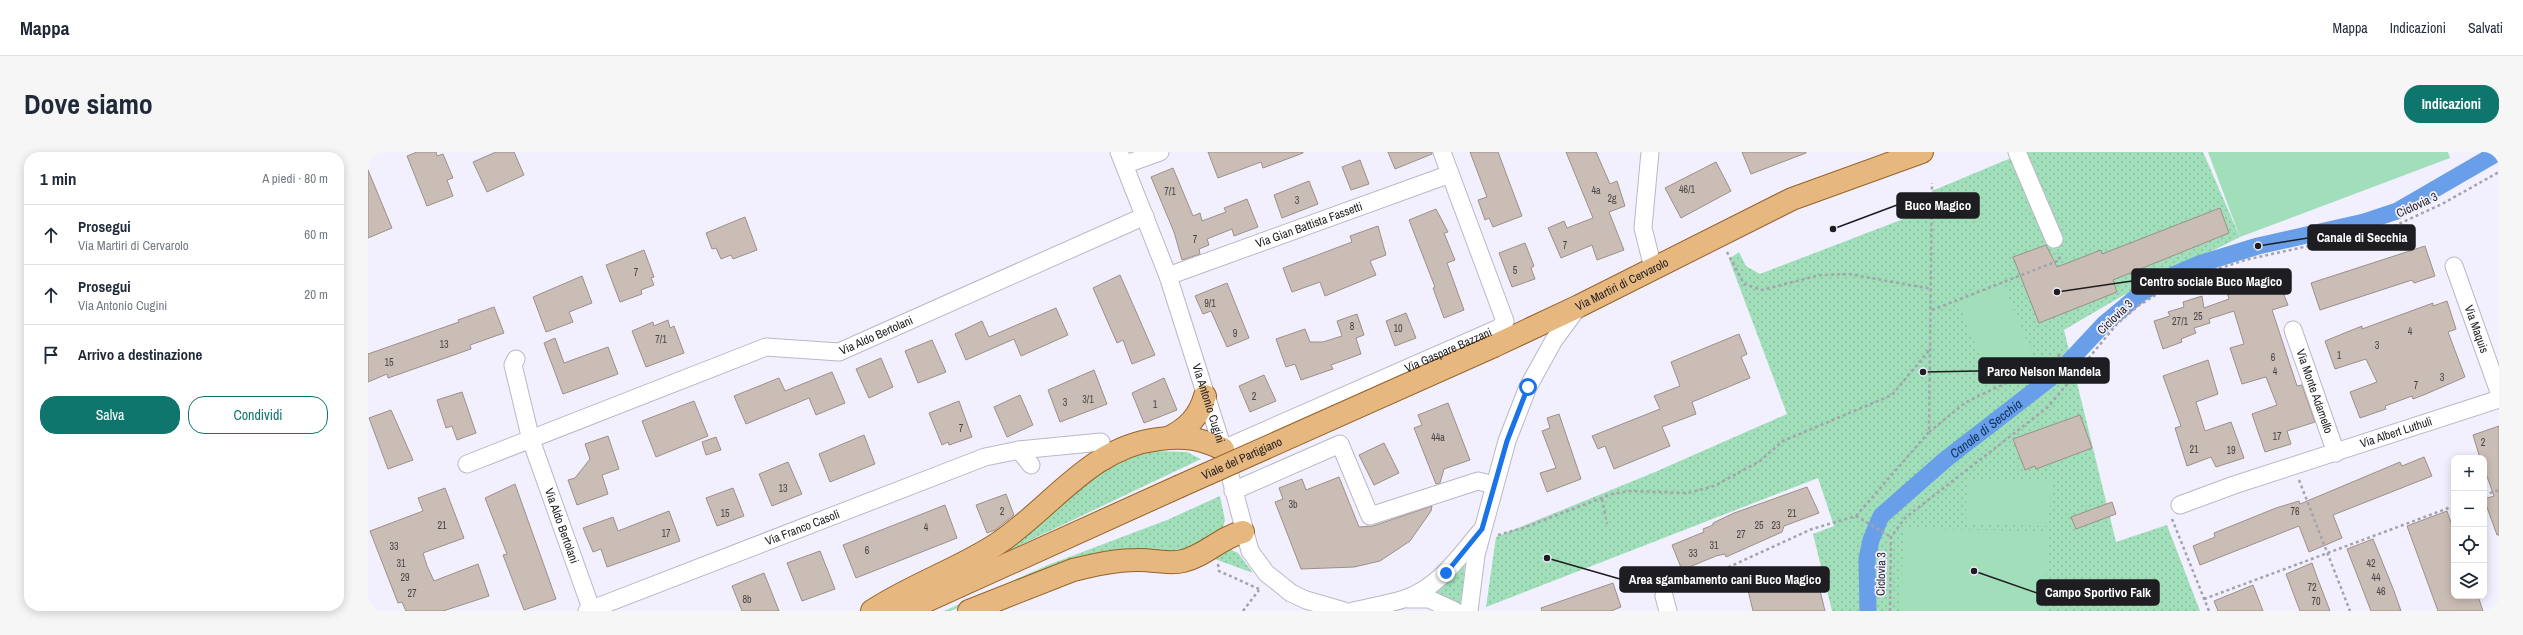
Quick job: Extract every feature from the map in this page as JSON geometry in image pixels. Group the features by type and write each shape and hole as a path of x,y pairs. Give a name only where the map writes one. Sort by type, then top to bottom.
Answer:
{"main road":[{"name":"Via Martiri di Cervarolo","path":"1579,306 1653,268 1724,247 1792,199 1922,152"},
{"name":"Viale del Partigiano","path":"904,611 1494,346 1579,306"},
{"path":"1166,438 1189,425 1198,413 1205,396"},
{"path":"872,611 998,544 1020,527 1087,468 1115,450 1128,445 1166,438 1199,439 1223,449"},
{"path":"969,611 1058,575 1091,565 1138,560 1169,562 1189,560 1230,536 1243,532"}],"street":[{"path":"1126,155 1160,152"},
{"name":"Via Gaspare Bazzani","path":"1223,449 1499,328 1505,321 1442,152"},
{"path":"1650,152 1643,228 1653,268"},
{"path":"2017,152 2054,239"},
{"name":"Via Antonio Cugini","path":"1126,155 1145,216 1168,276 1223,449 1243,532 1250,551 1257,563 1280,584 1306,600 1344,611"},
{"name":"Via Gian Battista Fassetti","path":"1168,276 1450,174"},
{"name":"Via Aldo Bertolani","path":"467,464 766,347 839,352 1145,216"},
{"name":"Via Maquis","path":"2454,266 2499,392"},
{"name":"Via Martiri di Cervarolo","path":"1469,611 1475,562 1482,529 1507,441 1528,387 1554,340 1579,306"},
{"name":"Via Monte Adamello","path":"2293,330 2336,453"},
{"name":"Via Aldo Bertolani","path":"516,359 513,365 531,440 590,610"},
{"name":"Via Albert Luthuli","path":"2176,511 2294,466 2499,400"},
{"name":"Via Franco Casoli","path":"590,610 985,457 1019,450 1101,442"},
{"path":"1233,491 1340,444 1370,516 1478,481 1494,485"},
{"path":"1019,450 1031,465"},
{"path":"1405,599 1427,588 1446,573 1482,529"},
{"path":"1353,611 1405,599 1429,599 1455,611"}],"path":[{"name":"Ciclovia 3","path":"1890,611 1891,537 1905,518 2048,407 2117,324 2138,306 2176,284 2245,260 2390,228 2442,204 2499,172"},
{"path":"1929,432 1932,310 1932,183"},
{"path":"1932,310 2060,260 2054,239"},
{"path":"1724,247 1744,284 1762,290 1820,275 1849,274 1932,289"},
{"path":"1482,529 1492,536 1505,534 1612,494 1629,492 1688,493 1714,486 1760,461 1783,441 1892,395 1931,348"},
{"path":"1666,604 1812,529 1856,516 1929,432 1966,402 2048,363 2060,355 2075,373"},
{"path":"2294,466 2350,611"},
{"path":"2487,494 2499,490"},
{"path":"1602,499 1607,524"},
{"path":"2204,599 2451,507"},
{"path":"2176,511 2208,611"},
{"name":"Ciclovia 3","path":"1856,516 1891,537"}],"green space":[{"path":"2017,152 2203,152 2240,237 2122,296 2064,330 2116,542 2167,525 2200,611 1832,611 1813,534 1834,526 1818,478 1486,607 1496,537 1655,472 1787,414 1729,259 1739,252 1746,266 1760,274 1932,208 1932,191 2018,155"},
{"path":"2208,152 2448,152 2450,158 2240,237"},
{"path":"2003,284 2036,363 1991,383 1958,302"},
{"path":"1156,451 1187,452 1201,459 1037,537 889,611 1115,460"},
{"path":"1967,479 2052,481 2048,526 1966,524"},
{"path":"1220,496 1225,520 1223,527 1193,552 1071,566 950,611 944,611 1048,565 1167,520"},
{"path":"1904,529 2048,531 2045,611 1900,611"},
{"path":"1229,549 1238,553 1253,573 1212,558"},
{"path":"1465,563 1461,609 1431,592"}],"building":[{"path":"417,152 436,152 437,156 443,154 453,178 447,180 453,196 427,206 407,156"},
{"path":"496,152 514,152 524,175 487,192 473,162"},
{"path":"1208,152 1303,153 1263,168 1261,162 1218,178"},
{"path":"1388,152 1432,152 1432,154 1395,169"},
{"path":"1470,152 1498,152 1522,216 1493,227 1489,218 1485,220 1478,200 1487,197"},
{"path":"1566,152 1596,152 1610,184 1617,181 1625,206 1609,212 1624,250 1597,260 1592,245 1561,258 1548,228 1564,221 1567,228 1593,218"},
{"path":"1742,152 1806,152 1806,153 1751,174"},
{"path":"1360,160 1369,184 1351,190 1342,167"},
{"path":"1716,162 1731,191 1681,218 1665,188"},
{"path":"1173,168 1193,216 1200,213 1202,221 1226,212 1224,208 1247,199 1258,227 1234,236 1232,229 1207,239 1209,245 1199,249 1200,254 1182,260 1174,232 1151,177"},
{"path":"368,170 392,228 368,238"},
{"path":"1309,181 1318,204 1282,218 1274,195"},
{"path":"2220,208 2229,233 2113,280 2117,292 2039,323 2013,257 2046,245 2057,267 2101,250 2102,254"},
{"path":"1436,209 1448,232 1444,233 1455,260 1447,263 1464,310 1444,318 1433,288 1435,287 1409,220"},
{"path":"745,217 757,250 733,259 731,255 721,259 716,248 712,249 706,233"},
{"path":"1378,226 1386,255 1370,261 1376,275 1325,296 1320,282 1292,292 1283,268 1352,242 1350,236"},
{"path":"1525,243 1534,266 1531,268 1535,279 1512,287 1499,253"},
{"path":"2425,246 2435,276 2414,283 2412,280 2320,310 2311,283"},
{"path":"644,250 654,277 651,278 654,285 641,290 642,294 620,302 606,265"},
{"path":"2277,272 2286,293 2284,295 2288,305 2272,310 2297,386 2302,385 2315,422 2287,431 2291,444 2265,452 2252,414 2277,405 2266,377 2242,384 2230,348 2244,344 2234,311 2209,319 2210,323 2194,328 2196,333 2181,339 2182,342 2163,349 2154,321 2170,316 2168,312 2184,307 2183,302 2202,296 2204,308 2229,299 2226,289"},
{"path":"1120,275 1155,355 1132,364 1123,340 1117,343 1093,288"},
{"path":"582,276 592,303 569,312 573,322 546,332 533,297"},
{"path":"1227,283 1249,338 1227,347 1211,311 1203,314 1195,296"},
{"path":"2447,301 2456,329 2448,332 2465,377 2413,399 2412,396 2385,406 2386,409 2360,418 2350,392 2377,382 2366,359 2335,369 2325,341 2362,326 2362,329 2433,303 2433,306"},
{"path":"494,307 504,333 470,345 471,349 388,378 387,374 368,382 368,354 459,322 458,320"},
{"path":"1056,308 1068,335 1021,356 1014,339 966,360 955,334 982,321 989,337"},
{"path":"1406,313 1416,338 1395,346 1386,321"},
{"path":"1357,314 1364,335 1356,338 1361,354 1331,365 1333,369 1301,380 1295,364 1286,367 1276,339 1305,329 1310,342 1323,342 1342,336 1337,321"},
{"path":"668,320 670,328 674,326 684,353 646,367 632,331 653,322 654,326"},
{"path":"1739,334 1747,354 1741,357 1750,378 1692,402 1696,414 1662,427 1670,446 1614,469 1605,446 1598,449 1592,436 1660,409 1654,396 1680,386 1671,362"},
{"path":"555,338 564,363 608,347 618,374 563,394 544,343"},
{"path":"932,340 946,372 918,383 905,351"},
{"path":"881,358 893,387 869,398 856,369"},
{"path":"2208,360 2218,394 2196,402 2205,431 2231,422 2244,458 2216,467 2211,457 2187,466 2175,428 2181,426 2163,376"},
{"path":"1094,370 1107,404 1060,422 1048,390"},
{"path":"832,372 845,403 816,415 809,398 746,424 734,396 779,378 785,391"},
{"path":"1264,375 1276,401 1250,412 1239,386"},
{"path":"1164,378 1177,410 1144,423 1132,393"},
{"path":"462,392 476,433 457,440 452,426 446,428 437,400"},
{"path":"1020,395 1033,425 1007,437 994,407"},
{"path":"694,401 708,436 656,457 642,421"},
{"path":"959,401 972,437 949,445 948,442 942,445 929,413"},
{"path":"1448,403 1470,460 1444,469 1440,483 1436,484 1414,428 1422,425 1418,415"},
{"path":"391,410 413,460 388,469 369,418"},
{"path":"1559,414 1581,479 1547,492 1540,473 1556,468 1542,431 1550,428 1547,418"},
{"path":"2080,415 2092,448 2036,469 2035,466 2025,470 2013,439"},
{"path":"2499,426 2499,535 2497,535 2487,507 2487,498 2494,496 2487,476 2487,455 2479,455 2473,435"},
{"path":"864,435 875,464 830,482 819,454"},
{"path":"608,436 619,469 602,475 608,494 577,505 568,480 575,478 590,459 585,444"},
{"path":"716,437 721,450 706,455 702,442"},
{"path":"1384,443 1399,473 1374,485 1359,455"},
{"path":"2424,457 2432,476 2333,515 2342,538 2309,552 2299,526 2200,565 2193,546 2215,537 2214,533 2276,508 2299,501 2300,504 2400,462 2402,466"},
{"path":"788,462 802,494 772,506 759,474"},
{"path":"1339,477 1359,527 1373,526 1432,506 1431,511 1410,541 1380,561 1354,567 1301,569 1275,502 1283,499 1279,488 1302,479 1306,490"},
{"path":"515,484 556,599 524,610 503,555 507,554 485,498"},
{"path":"1807,487 1819,513 1784,526 1782,532 1726,557 1725,554 1716,556 1682,570 1672,545 1704,532 1703,529 1734,513"},
{"path":"445,488 464,538 423,553 427,566 434,581 478,564 489,596 443,611 406,611 402,602 398,603 370,531 423,511 418,498"},
{"path":"733,488 744,516 717,526 706,498"},
{"path":"1006,494 1014,515 995,530 987,533 976,505"},
{"path":"2112,502 2116,514 2076,529 2071,517"},
{"path":"945,505 957,538 856,578 843,545"},
{"path":"669,511 680,541 607,567 601,549 593,552 583,528 613,517 618,531"},
{"path":"2447,511 2451,522 2451,599 2479,599 2483,611 2438,611 2407,526"},
{"path":"2373,539 2401,611 2371,611 2347,549"},
{"path":"820,551 835,589 802,601 787,563"},
{"path":"2312,563 2330,611 2300,611 2286,574"},
{"path":"1815,570 1825,611 1753,611 1747,586"},
{"path":"764,573 779,611 742,611 732,586"},
{"path":"1613,583 1621,607 1611,611 1542,611 1541,608"},
{"path":"2253,585 2263,611 2218,611 2214,601"}],"waterway":[{"name":"Canale di Secchia","path":"1868,611 1867,559 1871,540 1881,516 1946,459 2061,370 2104,324 2140,294 2171,276 2199,264 2258,246 2364,222 2397,211 2499,152"}],"place":[{"name":"Buco Magico","path":"1833,229"},
{"name":"Canale di Secchia","path":"2258,246"},
{"name":"Centro sociale Buco Magico","path":"2057,292"},
{"name":"Parco Nelson Mandela","path":"1923,372"},
{"name":"Area sgambamento cani Buco Magico","path":"1547,558"},
{"name":"Campo Sportivo Falk","path":"1974,571"}],"route":[{"path":"1446,573 1482,529 1507,441 1528,387"}]}
